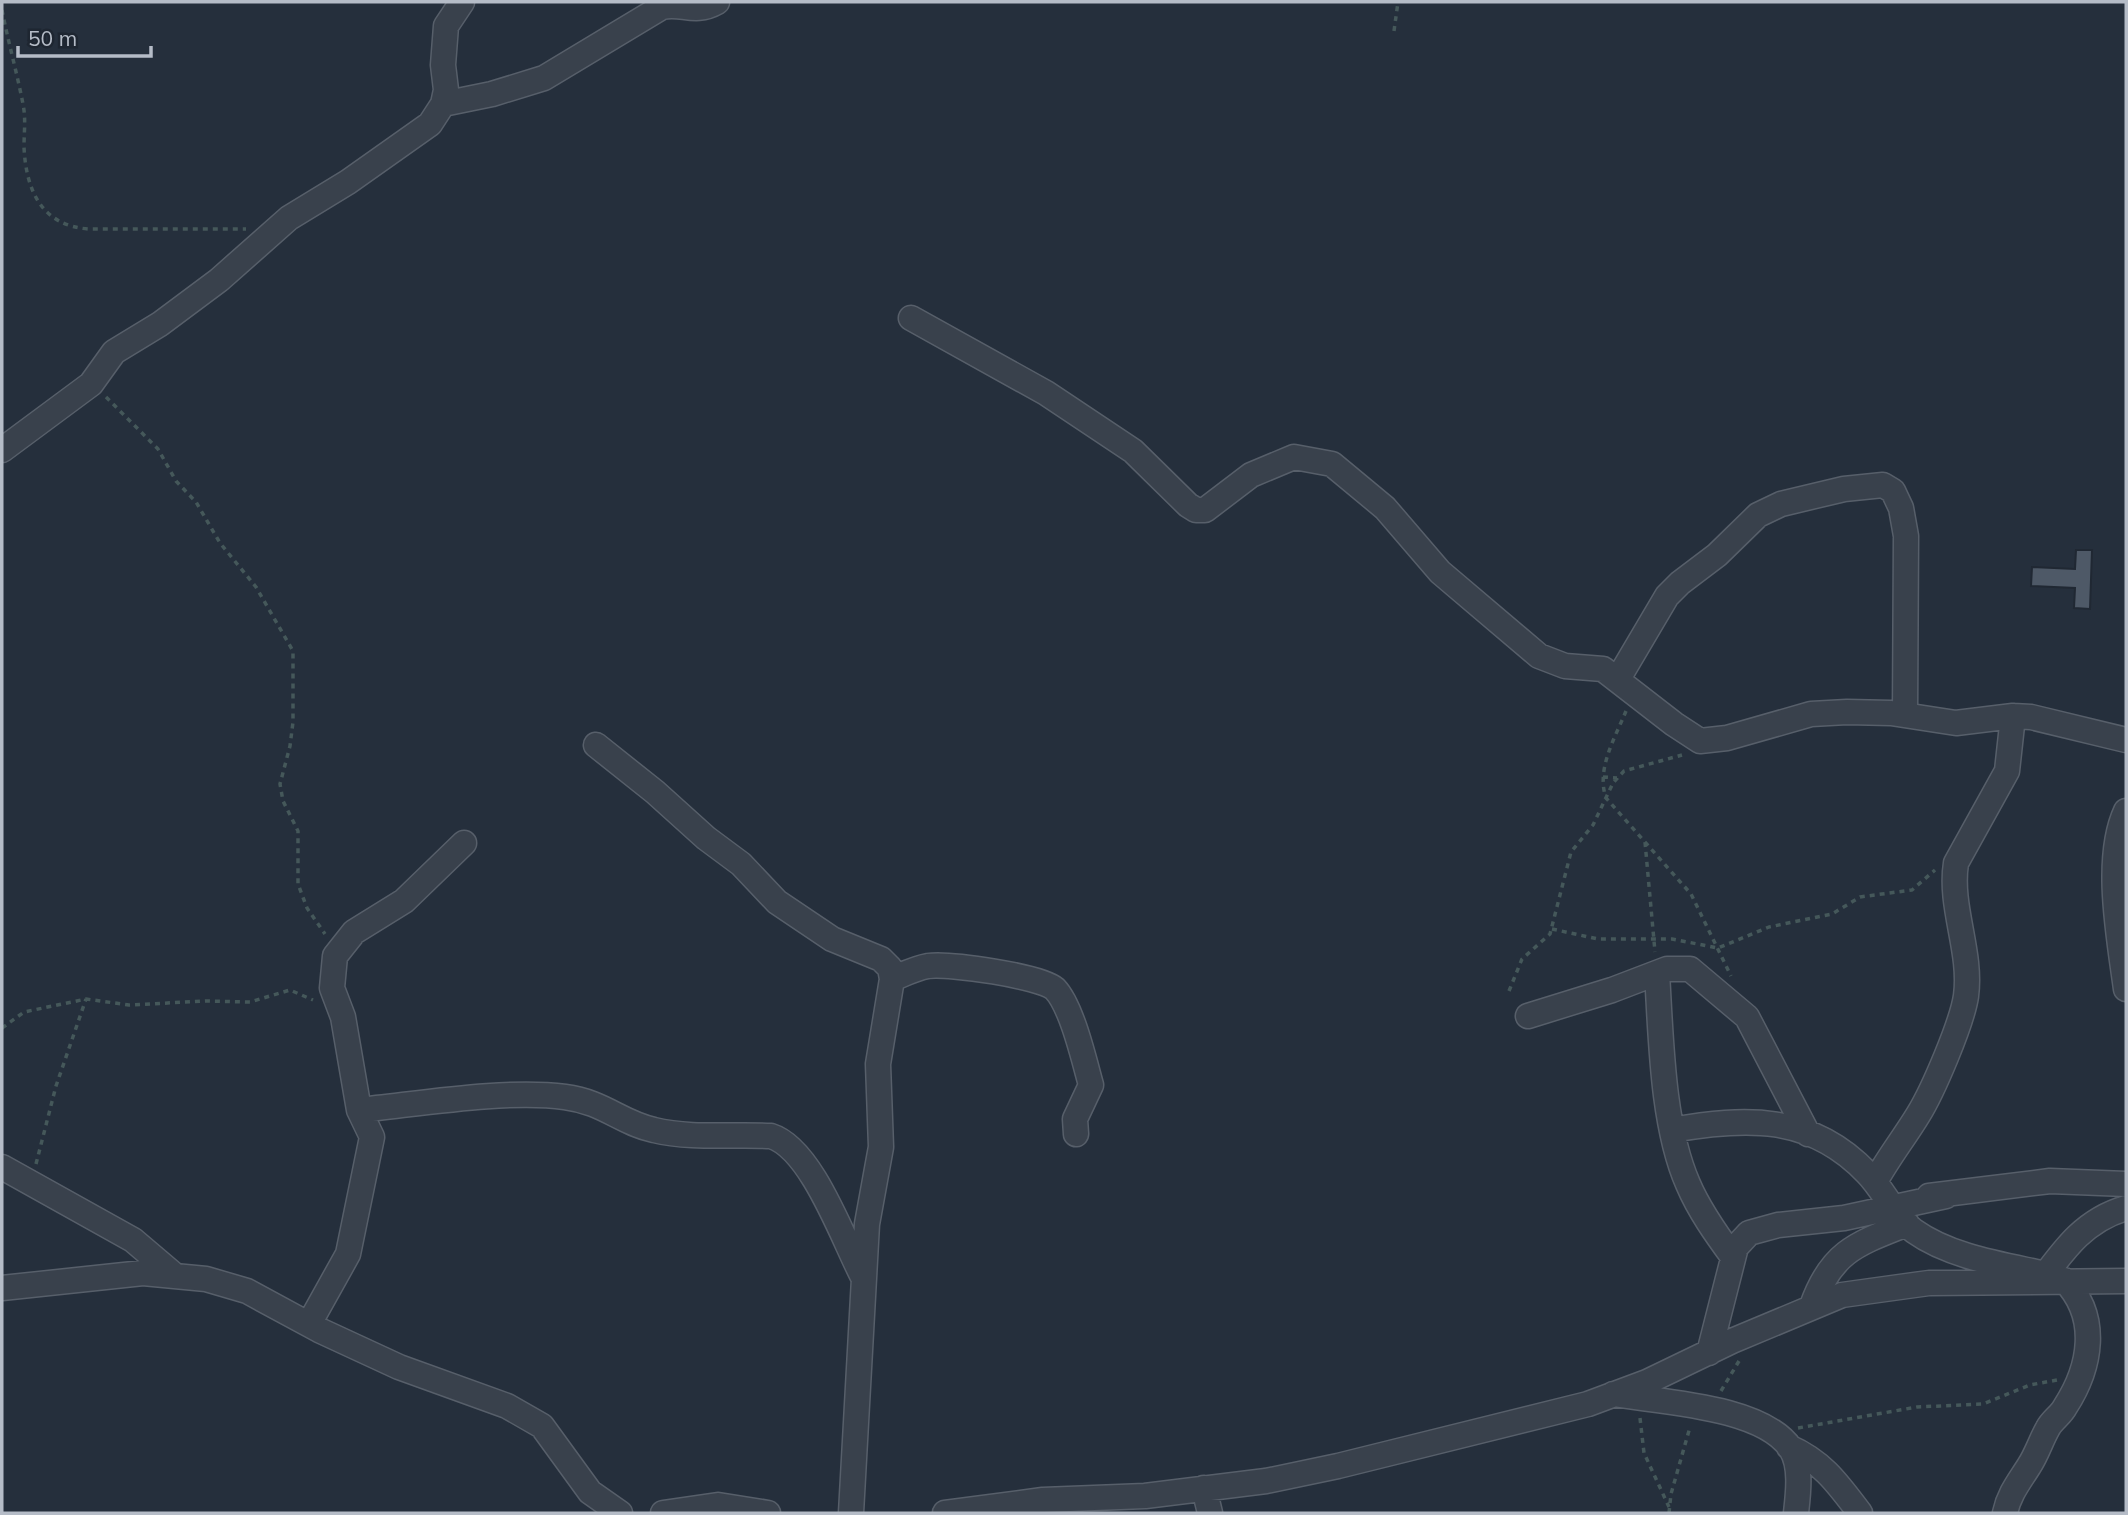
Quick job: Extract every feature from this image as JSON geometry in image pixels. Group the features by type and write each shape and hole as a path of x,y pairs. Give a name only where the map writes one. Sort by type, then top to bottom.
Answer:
{"street":[{"path":"2,450 91,384 114,352 160,324 219,280 289,218 420,133 436,117 443,104 446,90 443,65 446,26 462,2"},
{"path":"443,104 492,94 544,78 662,7 673,5 699,9 717,2"},
{"path":"911,318 1046,393 1133,451 1168,487 1196,510 1206,510 1251,475 1293,457 1332,464 1385,508 1440,572 1539,656 1565,666 1603,669 1700,741 1727,738 1811,714 1847,712 1905,715 1956,723 2013,716 2058,722 2126,740"},
{"path":"1626,686 1668,596 1717,555 1758,515 1781,504 1844,489 1883,485 1895,496 1906,536 1905,715"},
{"path":"1877,1184 1889,1155 1926,1102 1966,997 1965,939 1954,878 1959,855 2007,771 2013,716"},
{"path":"596,745 655,792 706,838 741,864 777,902 832,939 881,959 890,968 892,979 878,1064 881,1147 867,1224 851,1513"},
{"path":"2126,811 2117,831 2113,867 2126,989"},
{"path":"309,1324 348,1255 372,1137 359,1110 339,1004 331,980 337,954 354,932 404,901 464,843"},
{"path":"892,979 916,969 942,965 1027,979 1054,989 1066,1006 1091,1085 1075,1119 1076,1134"},
{"path":"1528,1016 1674,968 1690,969 1747,1017 1808,1134"},
{"path":"1657,973 1672,1130 1688,1185 1714,1232 1733,1257"},
{"path":"359,1110 545,1095 589,1101 636,1125 655,1131 771,1136 784,1140 806,1167 863,1277"},
{"path":"1672,1130 1742,1120 1808,1134 1841,1151 1877,1184 1900,1216 1940,1245 2049,1279 2077,1293 2088,1325 2086,1362 2080,1378 2017,1482 2005,1513"},
{"path":"2,1167 133,1240 173,1274"},
{"path":"1877,1184 1900,1193 1946,1196 2050,1181 2126,1184"},
{"path":"1812,1306 1821,1280 1843,1254 1900,1216 1946,1196"},
{"path":"2049,1279 2081,1230 2096,1219 2126,1208"},
{"path":"1709,1353 1736,1247 1749,1233 1778,1225 1844,1218 1900,1216"},
{"path":"2,1288 97,1276 173,1274 206,1279 247,1291 399,1367 507,1406 542,1426 590,1492 620,1513"},
{"path":"945,1513 1043,1500 1145,1496 1266,1481 1338,1466 1535,1418 1613,1394 1842,1295 1929,1283 2049,1279 2126,1281"},
{"path":"1613,1394 1740,1415 1818,1462 1839,1483 1860,1513"},
{"path":"1781,1440 1798,1478 1796,1513"},
{"path":"1204,1488 1210,1513"},
{"path":"663,1513 718,1506 768,1513"}],"path":[{"path":"1394,31 1398,2"},
{"path":"2,10 23,104 24,147 32,183 41,207 54,220 70,228 100,230 214,227 274,231"},
{"path":"91,384 158,449 176,481 196,502 220,543 256,587 293,651 293,722 281,791 298,831 298,884 307,908 337,954"},
{"path":"1626,686 1603,777 1605,795 1613,808 1645,839 1691,894 1735,984"},
{"path":"1509,991 1522,959 1546,938 1552,929 1571,852 1593,825 1605,795 1617,778 1636,766 1685,753 1700,741"},
{"path":"1603,777 1617,778"},
{"path":"1645,839 1657,973"},
{"path":"1552,929 1598,939 1686,940 1718,948 1769,927 1832,914 1860,897 1912,890 1959,855"},
{"path":"2,1028 24,1012 86,999 129,1005 250,1002 290,990 312,1000 339,1004"},
{"path":"28,1181 38,1159 56,1086 78,1015 86,999"},
{"path":"1669,1513 1688,1431 1704,1407 1728,1382 1759,1330"},
{"path":"1781,1440 1917,1407 1983,1404 2039,1382 2080,1378"},
{"path":"1640,1399 1644,1452 1670,1507"}],"building":[{"path":"2076,550 2092,550 2090,609 2074,608 2075,588 2031,586 2032,567 2075,569"}]}
